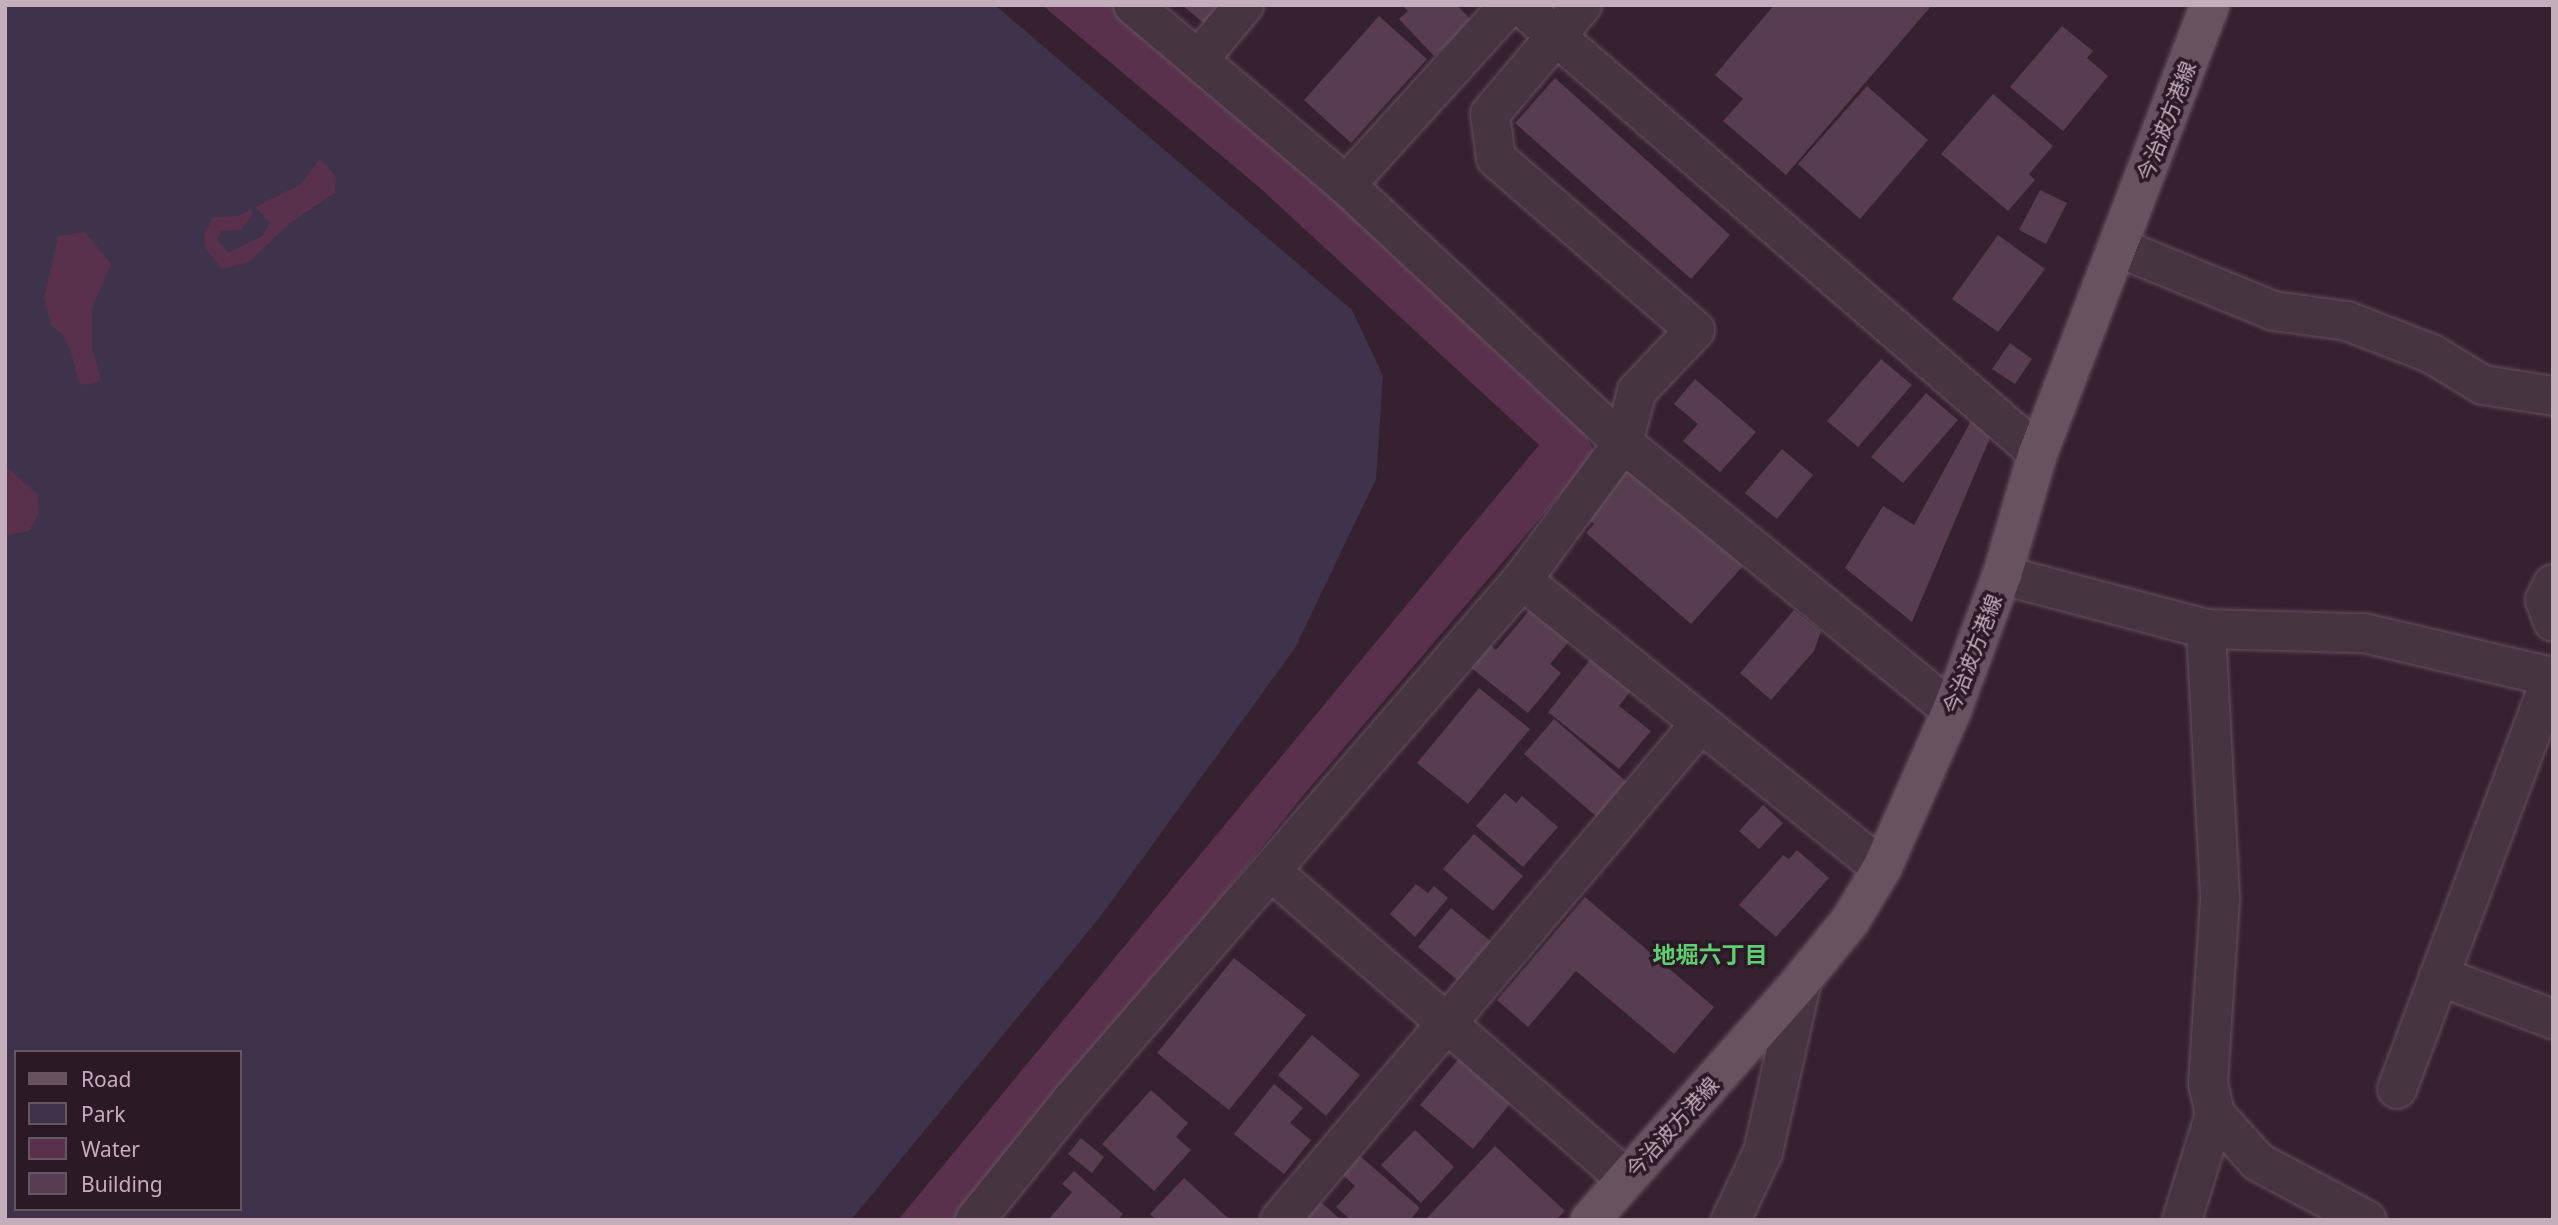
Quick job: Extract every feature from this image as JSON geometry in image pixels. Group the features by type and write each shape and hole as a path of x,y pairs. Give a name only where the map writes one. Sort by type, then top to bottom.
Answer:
{"main road":[{"name":"今治波方港線","path":"1590,1220 1802,980 1850,921 1882,868 1952,710 2002,575 2038,453 2210,5"}],"street":[{"path":"1133,5 1346,185 1623,443 1952,710"},
{"path":"1198,60 1244,5"},
{"path":"1346,185 1509,5"},
{"path":"1520,5 2038,453"},
{"path":"975,1220 1071,1101 1522,580 1623,443 1637,391 1695,330 1496,158 1490,114 1582,5"},
{"path":"2117,247 2274,311 2347,321 2432,354 2483,385 2553,396"},
{"path":"2002,575 2206,629 2364,634 2552,676 2397,1089"},
{"path":"1522,580 1882,868"},
{"path":"2553,584 2545,600 2553,622"},
{"path":"2206,629 2220,897 2208,1084 2215,1114 2258,1162 2367,1220"},
{"path":"1280,1220 1702,723"},
{"path":"1271,871 1448,1021 1626,1179"},
{"path":"2439,975 2553,1020"},
{"path":"1731,1220 1763,1152 1802,980"},
{"path":"2182,1220 2215,1114"}],"green space":[{"path":"5,5 995,5 1352,310 1383,376 1376,479 1295,648 1100,917 851,1220 5,1220"}],"water":[{"path":"1042,5 1112,5 1202,78 1580,422 1595,454 1306,792 961,1220 898,1220 1539,445 1260,188"},
{"path":"320,158 336,177 335,192 288,225 249,262 222,269 206,249 204,235 213,217 238,216 251,209 253,214 241,230 221,231 217,239 228,253 262,236 270,223 255,207 301,184"},
{"path":"85,232 111,264 92,308 92,348 101,380 88,385 79,383 70,349 63,335 51,325 44,298 58,236"},
{"path":"5,465 38,495 39,513 29,531 5,536"}],"building":[{"path":"1182,5 1224,5 1207,26"},
{"path":"1402,5 1457,5 1472,21 1434,56 1399,19 1408,11"},
{"path":"1774,5 1932,5 1786,175 1723,121 1743,99 1715,75"},
{"path":"1379,16 1427,59 1351,143 1304,100"},
{"path":"2062,26 2093,51 2087,58 2108,76 2063,131 2010,87"},
{"path":"1555,78 1730,235 1691,279 1515,123"},
{"path":"1867,86 1928,140 1860,219 1798,164"},
{"path":"1993,94 2053,146 2029,174 2035,180 2008,211 1941,154"},
{"path":"2040,190 2067,203 2046,244 2019,230"},
{"path":"1998,235 2045,269 1998,332 1952,299"},
{"path":"2010,343 2032,359 2015,384 1992,369"},
{"path":"1881,359 1912,385 1858,447 1827,421"},
{"path":"1695,379 1756,432 1720,472 1683,441 1698,424 1674,404"},
{"path":"1926,393 1958,420 1903,483 1871,457"},
{"path":"1971,421 1990,438 1912,622 1845,568 1883,506 1914,525"},
{"path":"1782,449 1813,475 1777,519 1745,493"},
{"path":"1627,463 1743,566 1691,624 1586,533 1594,524 1582,514"},
{"path":"1532,607 1571,639 1550,664 1561,673 1528,713 1469,666 1488,643 1496,650"},
{"path":"1794,610 1821,631 1814,651 1771,700 1740,673"},
{"path":"1594,655 1634,687 1619,706 1651,731 1619,769 1548,712"},
{"path":"1479,688 1530,729 1468,804 1417,763"},
{"path":"1554,719 1628,783 1598,818 1524,754"},
{"path":"1505,793 1516,803 1522,796 1558,827 1523,867 1476,826"},
{"path":"1763,805 1783,823 1759,849 1739,831"},
{"path":"1474,834 1523,876 1493,911 1443,869"},
{"path":"1797,850 1829,878 1776,937 1739,905 1783,855 1789,859"},
{"path":"1416,884 1428,893 1434,886 1448,898 1415,937 1390,914"},
{"path":"1585,897 1714,1007 1674,1054 1576,971 1528,1027 1497,1000"},
{"path":"1451,908 1495,945 1462,984 1418,947"},
{"path":"1234,958 1306,1015 1229,1110 1157,1053"},
{"path":"1312,1035 1360,1075 1326,1116 1278,1075"},
{"path":"1462,1055 1515,1098 1473,1149 1420,1105"},
{"path":"1274,1084 1303,1108 1290,1123 1311,1140 1284,1174 1234,1134"},
{"path":"1151,1090 1188,1123 1176,1137 1191,1150 1154,1191 1102,1144"},
{"path":"1415,1130 1454,1167 1421,1203 1381,1165"},
{"path":"1081,1138 1104,1157 1092,1173 1068,1154"},
{"path":"1495,1146 1565,1211 1556,1220 1425,1220"},
{"path":"1360,1156 1420,1208 1410,1220 1351,1220 1336,1207 1355,1186 1343,1175"},
{"path":"1074,1171 1123,1214 1118,1220 1048,1220 1072,1192 1062,1184"},
{"path":"1184,1178 1228,1218 1156,1220 1150,1214"},
{"path":"1312,1194 1341,1220 1289,1220"}],"district":[{"name":"地堀六丁目","path":"1710,954"}]}
